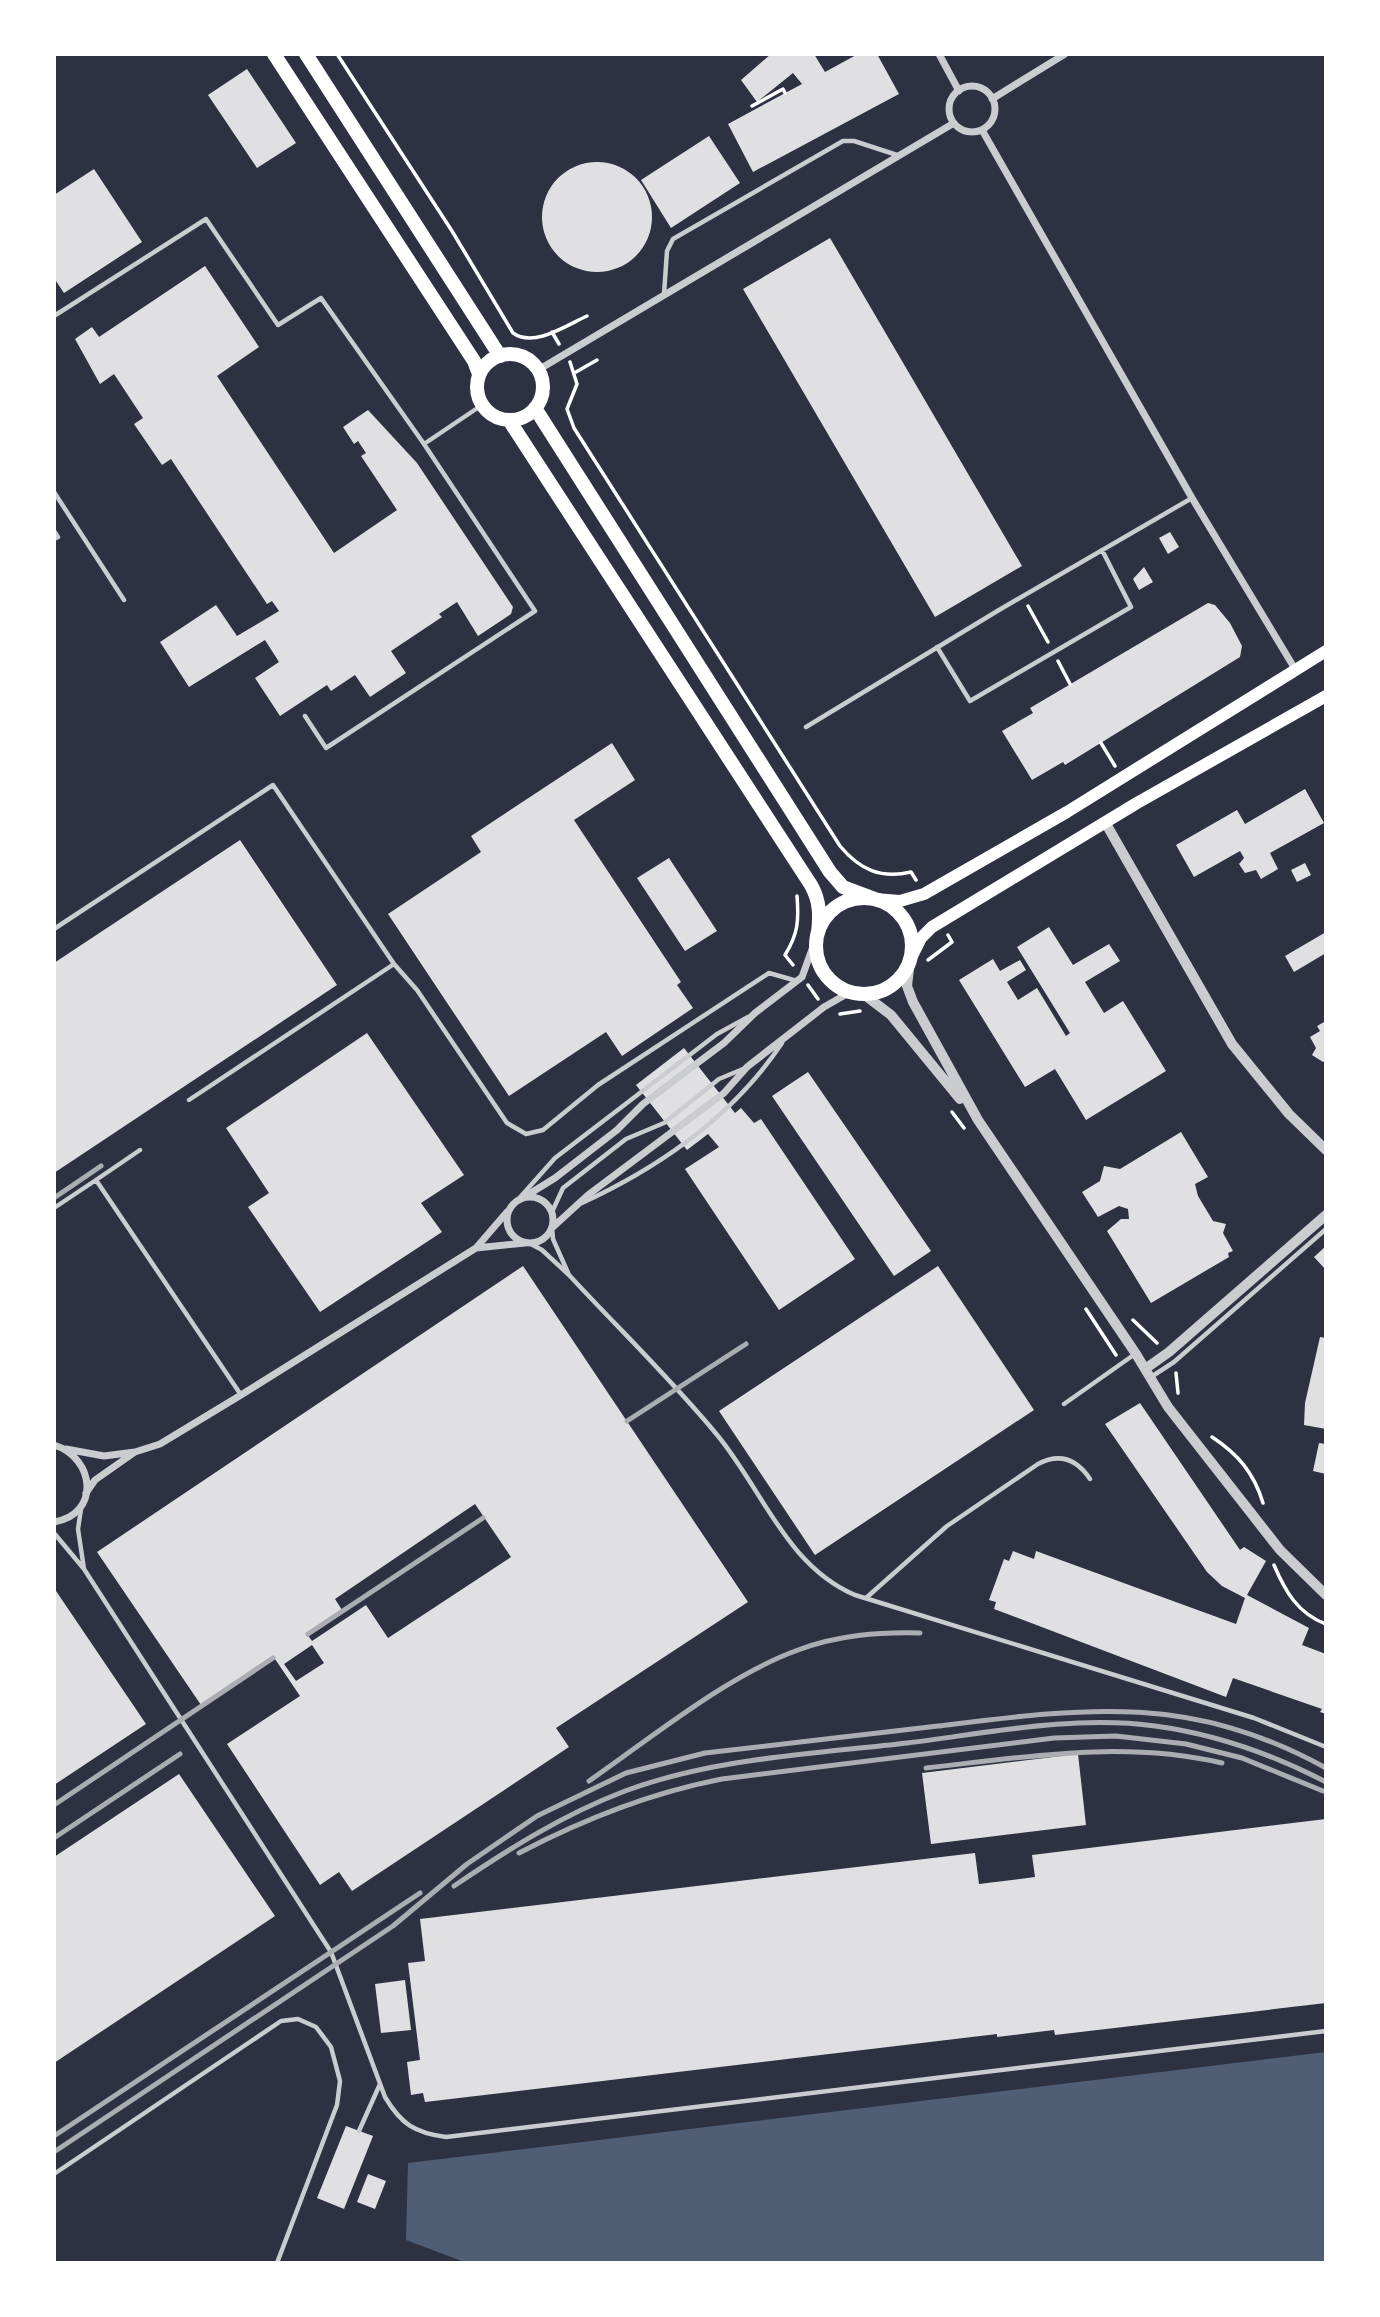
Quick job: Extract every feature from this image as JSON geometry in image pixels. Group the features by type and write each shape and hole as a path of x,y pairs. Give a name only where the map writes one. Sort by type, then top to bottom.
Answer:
{"main road":[{"path":"274,54 480,374"},
{"path":"306,54 500,356"},
{"path":"500,356 525,358 538,370 542,386 535,408 520,418 509,420 493,416 482,405 477,390 485,365 500,356"},
{"path":"535,408 830,872 843,887 896,909 906,922 912,937 916,962"},
{"path":"509,420 811,885 817,896 820,912 816,946 819,962 827,976 838,986 862,993 891,985 916,962 921,938 932,927 1105,822 1326,696"},
{"path":"818,933 825,917 837,906 851,899 900,901 924,894 1326,651"}],"street":[{"path":"939,54 959,91"},
{"path":"992,99 1065,54"},
{"path":"981,88 992,99 995,113 988,126 982,130 967,132 954,123 949,109 959,91 981,88"},
{"path":"538,370 954,123"},
{"path":"982,130 1192,498 1295,669"},
{"path":"1105,822 1232,1044 1289,1114 1326,1150"},
{"path":"54,1445 104,1456 135,1452 160,1444 476,1248 515,1203 555,1178 607,1138 643,1104 724,1043 755,1013 797,981 812,955 818,933"},
{"path":"916,962 907,986 913,1002 978,1120 1136,1354 1168,1408 1280,1550 1326,1595"},
{"path":"476,1248 543,1239 571,1208 724,1093 747,1067 787,1035 845,995 862,993 891,1015 978,1120"},
{"path":"515,1203 543,1200 552,1212 552,1227"},
{"path":"515,1203 507,1216 510,1231 521,1241 528,1243"},
{"path":"1147,1373 1167,1360 1326,1215"},
{"path":"66,1449 84,1468 86,1493"},
{"path":"54,1522 73,1515 95,1480 135,1452"}],"lane":[{"path":"664,294 667,251 673,239 843,141 854,141 897,155"},
{"path":"54,316 206,219 278,325 321,298 424,444 535,611 326,748 305,716"},
{"path":"424,444 482,405"},
{"path":"54,492 124,600"},
{"path":"806,727 1192,498"},
{"path":"54,531 58,537 54,539"},
{"path":"937,647 970,701 1131,607 1102,550"},
{"path":"54,929 273,785 394,964 417,990 500,1114 507,1123 526,1134 543,1130 598,1085 769,973 797,981"},
{"path":"189,1100 394,964"},
{"path":"515,1203 555,1158 717,1034 755,1013"},
{"path":"571,1208 649,1170 722,1112 760,1076 787,1035"},
{"path":"552,1212 564,1188 626,1139 664,1122 719,1079 747,1067"},
{"path":"54,1208 140,1150"},
{"path":"96,1180 242,1395"},
{"path":"552,1227 553,1238 569,1275"},
{"path":"1167,1360 1326,1229"},
{"path":"528,1243 569,1275 719,1437 805,1563 827,1581 866,1598 1254,1718 1326,1747"},
{"path":"1064,1404 1136,1354"},
{"path":"866,1598 947,1526 1049,1458 1068,1459 1076,1463 1090,1479"},
{"path":"81,1505 78,1529 84,1569"},
{"path":"54,1533 84,1569 326,1942 337,1964 380,2083 396,2116 411,2129 446,2137 1326,2031"},
{"path":"54,2174 281,2021 289,2019 307,2022 316,2027 331,2047 337,2062 340,2092 277,2263"},
{"path":"359,2131 380,2083"}],"path":[{"path":"337,54 452,230 513,334 531,338 544,336 587,316"},
{"path":"752,106 783,89 785,93"},
{"path":"597,360 576,372 577,384 567,410 574,428 840,846 851,858 876,874 895,876 911,872"},
{"path":"1023,596 1070,684"},
{"path":"1101,743 1121,776"},
{"path":"785,955 797,936 797,895"},
{"path":"916,962 952,942"},
{"path":"832,1018 857,1010 869,1013"},
{"path":"951,1109 965,1130"},
{"path":"1084,1307 1122,1364"},
{"path":"1126,1313 1143,1332 1155,1338 1177,1376 1180,1399"},
{"path":"1208,1435 1235,1452 1256,1481 1264,1506"}],"water":[{"path":"1326,2052 1326,2263 467,2263 406,2240 408,2163"}],"building":[{"path":"771,54 814,54 825,72 858,54 877,54 899,94 753,172 728,124 802,84 793,73 757,102 741,80"},
{"path":"247,69 296,143 257,168 208,95"},
{"path":"709,136 740,183 671,228 641,180"},
{"path":"597,162 618,166 636,178 648,196 652,217 648,238 636,256 618,268 597,272 576,268 558,256 546,238 542,217 546,196 558,178 576,166"},
{"path":"94,169 142,242 64,293 54,278 54,195"},
{"path":"830,238 1022,566 935,617 743,289"},
{"path":"205,266 259,347 217,376 334,553 397,510 361,456 366,453 358,441 354,444 343,427 368,410 417,463 513,607 511,614 478,636 457,602 439,614 442,617 391,651 406,673 370,697 355,675 331,691 327,685 280,716 255,678 279,662 265,640 189,687 160,642 216,605 237,636 279,611 272,601 267,604 171,459 162,465 134,424 143,418 114,374 100,384 75,339 92,327 99,337"},
{"path":"1170,532 1179,547 1168,554 1159,538"},
{"path":"1144,567 1153,582 1139,590 1133,579"},
{"path":"1208,603 1215,605 1230,623 1242,646 1240,657 1065,765 1063,762 1032,780 1002,731 1033,713 1030,708"},
{"path":"612,743 635,780 574,820 681,982 677,985 693,1008 622,1056 606,1032 509,1096 388,914 481,852 471,836"},
{"path":"1305,789 1324,823 1270,853 1278,869 1261,879 1256,870 1245,873 1239,864 1244,858 1240,851 1194,877 1176,845 1237,810 1245,824"},
{"path":"240,840 337,985 54,1173 54,963"},
{"path":"669,858 717,931 685,951 637,878"},
{"path":"1305,863 1311,875 1297,882 1291,870"},
{"path":"1049,927 1073,965 1109,944 1120,961 1085,982 1104,1013 1123,1001 1166,1071 1086,1120 1055,1069 1025,1087 959,980 993,959 1000,971 1020,960 1026,970 1007,982 1018,1000 1037,988 1066,1036 1070,1033 1017,947"},
{"path":"1326,932 1326,953 1294,972 1285,956"},
{"path":"1326,1021 1326,1060 1323,1062 1312,1055 1316,1048 1310,1037 1320,1031 1317,1026"},
{"path":"367,1033 464,1175 421,1203 442,1232 320,1312 248,1207 269,1193 226,1128"},
{"path":"684,1048 735,1113 741,1108 754,1123 761,1119 855,1259 779,1310 685,1169 719,1147 708,1134 687,1150 636,1085"},
{"path":"808,1072 931,1251 894,1276 772,1096"},
{"path":"1181,1132 1208,1177 1195,1184 1198,1196 1213,1221 1226,1224 1223,1233 1233,1251 1228,1253 1229,1257 1151,1303 1107,1231 1121,1219 1129,1219 1128,1209 1119,1206 1098,1217 1082,1192 1100,1181 1104,1166 1120,1169"},
{"path":"1326,1246 1326,1270 1314,1257"},
{"path":"523,1266 748,1602 556,1728 569,1747 352,1891 339,1872 320,1885 227,1744 300,1696 273,1656 201,1705 97,1552","holes":["475,1504 511,1557 388,1638 366,1605 312,1641 307,1634 342,1610 335,1599","312,1645 324,1663 296,1681 284,1664"]},
{"path":"938,1266 1034,1410 815,1555 719,1411"},
{"path":"1320,1337 1326,1338 1326,1429 1304,1425 1305,1403"},
{"path":"1140,1403 1240,1550 1244,1547 1266,1561 1247,1595 1309,1628 1302,1645 1326,1654 1326,1714 1320,1712 1322,1709 1233,1678 1226,1697 994,1609 996,1602 989,1600 1004,1559 1009,1561 1013,1551 1034,1559 1036,1551 1236,1624 1245,1598 1222,1586 1207,1572 1105,1424"},
{"path":"1319,1443 1326,1444 1326,1474 1313,1471"},
{"path":"54,1588 146,1724 54,1785"},
{"path":"1078,1754 1086,1825 931,1844 922,1773"},
{"path":"179,1774 275,1916 54,2063 54,1857"},
{"path":"1326,1819 1326,2003 1055,2035 1054,2030 997,2037 997,2034 425,2102 423,2093 411,2095 407,2062 420,2060 408,1963 425,1961 420,1919 975,1853 979,1884 1035,1877 1032,1855"},
{"path":"405,1980 411,2030 381,2033 375,1984"},
{"path":"346,2126 373,2136 344,2209 317,2198"},
{"path":"368,2174 386,2181 375,2209 357,2202"}],"railway":[{"path":"54,1198 101,1166"},
{"path":"627,1421 746,1344"},
{"path":"308,1634 483,1518"},
{"path":"589,1781 717,1691 771,1661 813,1645 843,1638 920,1633"},
{"path":"54,1805 273,1658"},
{"path":"54,2152 393,1926 467,1864 537,1816 626,1773 705,1753 1041,1714 1089,1712 1136,1712 1182,1717 1229,1727 1276,1744 1326,1768"},
{"path":"454,1886 558,1822 602,1800 659,1780 729,1764 999,1730 1093,1723 1155,1726 1199,1734 1243,1747 1326,1782"},
{"path":"519,1853 618,1809 669,1792 722,1779 1054,1738 1116,1736 1186,1744 1242,1758 1323,1791"},
{"path":"926,1768 1037,1756 1111,1752 1185,1756 1222,1763"},
{"path":"54,1838 180,1754"},
{"path":"54,2136 420,1893"}]}
